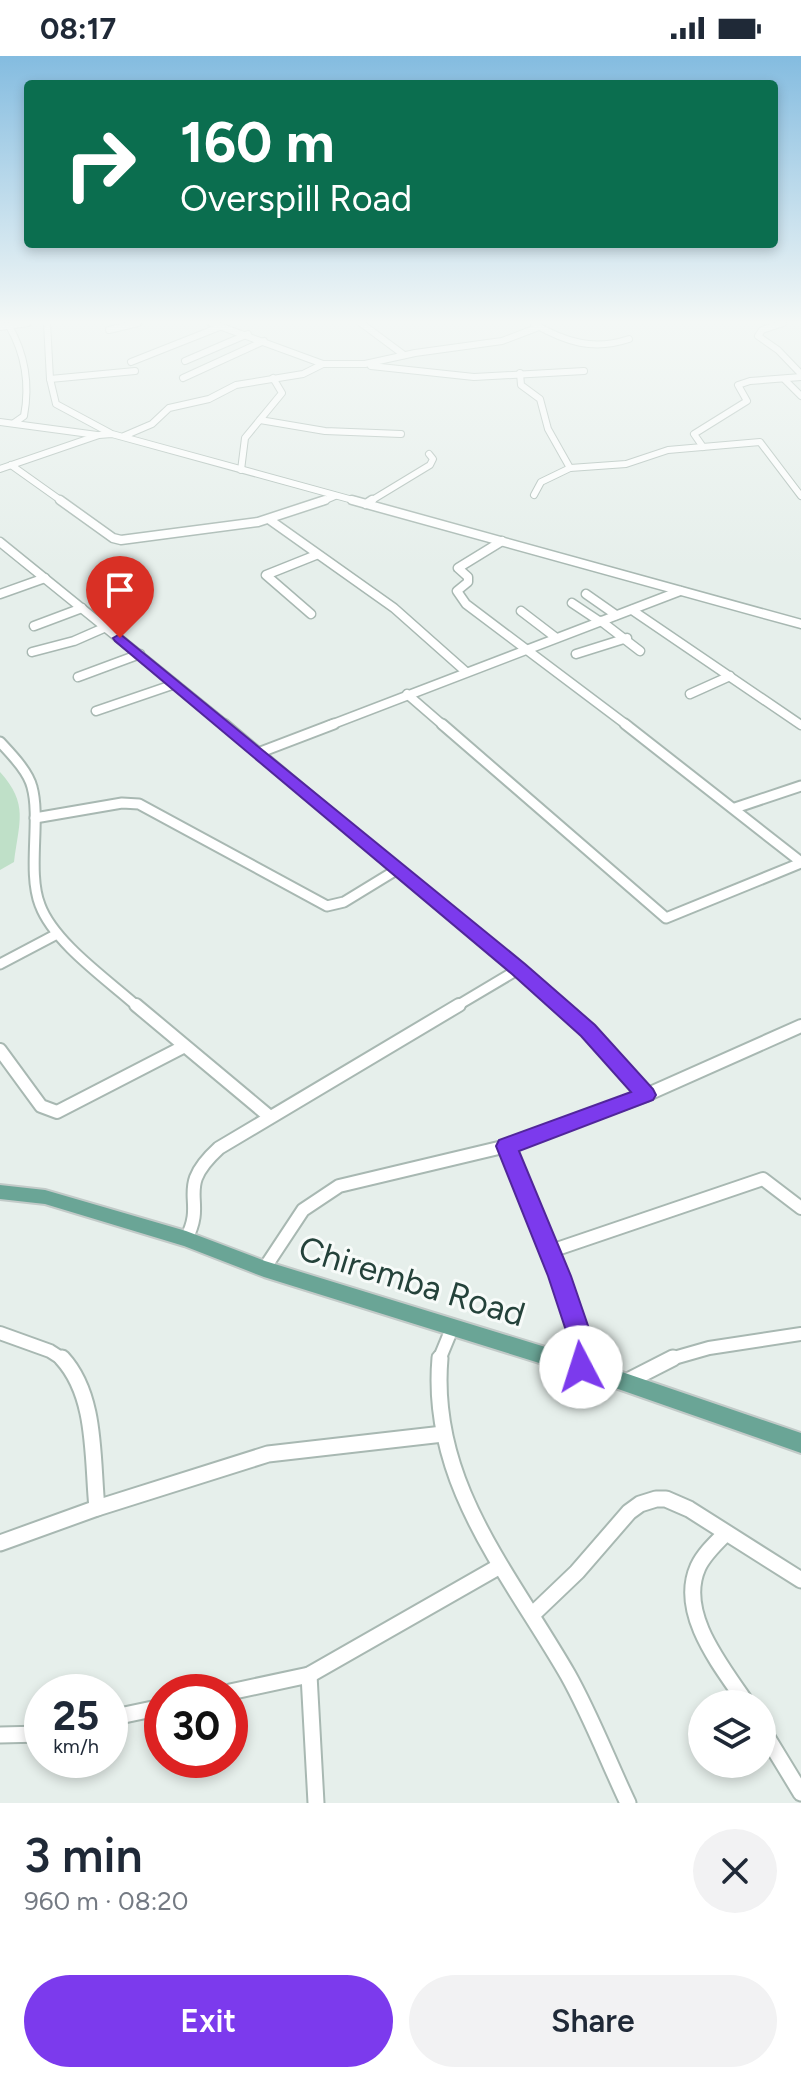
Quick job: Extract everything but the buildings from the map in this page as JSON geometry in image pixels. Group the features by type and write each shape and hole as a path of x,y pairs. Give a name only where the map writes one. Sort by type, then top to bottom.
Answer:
{"main road":[{"name":"Chiremba Road","path":"0,1192 45,1197 186,1239 264,1269 581,1367 801,1443"}],"street":[{"path":"14,423 24,416 25,405"},
{"path":"57,405 112,434 801,624"},
{"path":"123,437 152,424 172,407 183,405"},
{"path":"241,470 246,460 245,439 251,427 273,405"},
{"path":"541,405 548,429 570,468"},
{"path":"703,447 694,434 741,405"},
{"path":"260,420 325,431 401,434"},
{"path":"0,422 112,434"},
{"path":"0,469 99,435"},
{"path":"534,495 541,482 570,468 626,464 668,450 760,442 801,496"},
{"path":"366,504 430,465 433,459 429,454"},
{"path":"11,465 113,538 121,540 270,520 335,496"},
{"path":"270,520 394,608 465,671"},
{"path":"407,694 666,918 801,863 735,808 466,604 457,591 468,582 458,568 502,541"},
{"path":"0,542 140,654 519,969 588,1031 646,1095"},
{"path":"311,614 266,575 316,555"},
{"path":"0,594 45,578"},
{"path":"258,753 680,591"},
{"path":"586,594 616,615"},
{"path":"572,603 627,638 640,651"},
{"path":"34,626 82,608"},
{"path":"632,610 801,725"},
{"path":"521,611 555,637"},
{"path":"32,652 74,641 106,627"},
{"path":"576,654 627,638"},
{"path":"78,677 140,654"},
{"path":"690,694 730,676"},
{"path":"96,711 175,684"},
{"path":"0,742 14,757 32,787 34,862 39,904 57,934 183,1047 270,1117"},
{"path":"735,808 801,786"},
{"path":"35,818 122,803 139,804 327,906 344,902 398,869"},
{"path":"0,964 57,934"},
{"path":"186,1239 195,1222 190,1187 195,1173 219,1148 519,969"},
{"path":"264,1269 303,1210 339,1186 507,1146 646,1095 801,1026"},
{"path":"0,1050 41,1106 57,1112 183,1047"},
{"path":"507,1146 551,1251 584,1349 581,1367"},
{"path":"551,1251 763,1179 801,1208"},
{"path":"453,1326 439,1360 443,1434 455,1479 500,1566 569,1677 628,1803"},
{"path":"0,1333 62,1358 78,1380 86,1417 97,1508"},
{"path":"624,1384 643,1369 677,1358 740,1343 801,1334"},
{"path":"0,1543 97,1508 268,1454 443,1434"},
{"path":"532,1615 640,1504 666,1499 801,1580"},
{"path":"726,1533 697,1570 693,1595 701,1629 738,1690"},
{"path":"248,1688 309,1675 500,1566"},
{"path":"309,1675 316,1803"},
{"path":"0,1735 24,1734"},
{"path":"776,1752 801,1793"}],"green space":[{"path":"0,772 15,794 20,814 14,862 0,870"}],"route":[{"path":"120,638 519,969 588,1031 646,1095 507,1146 551,1251 584,1349 581,1367"}]}
